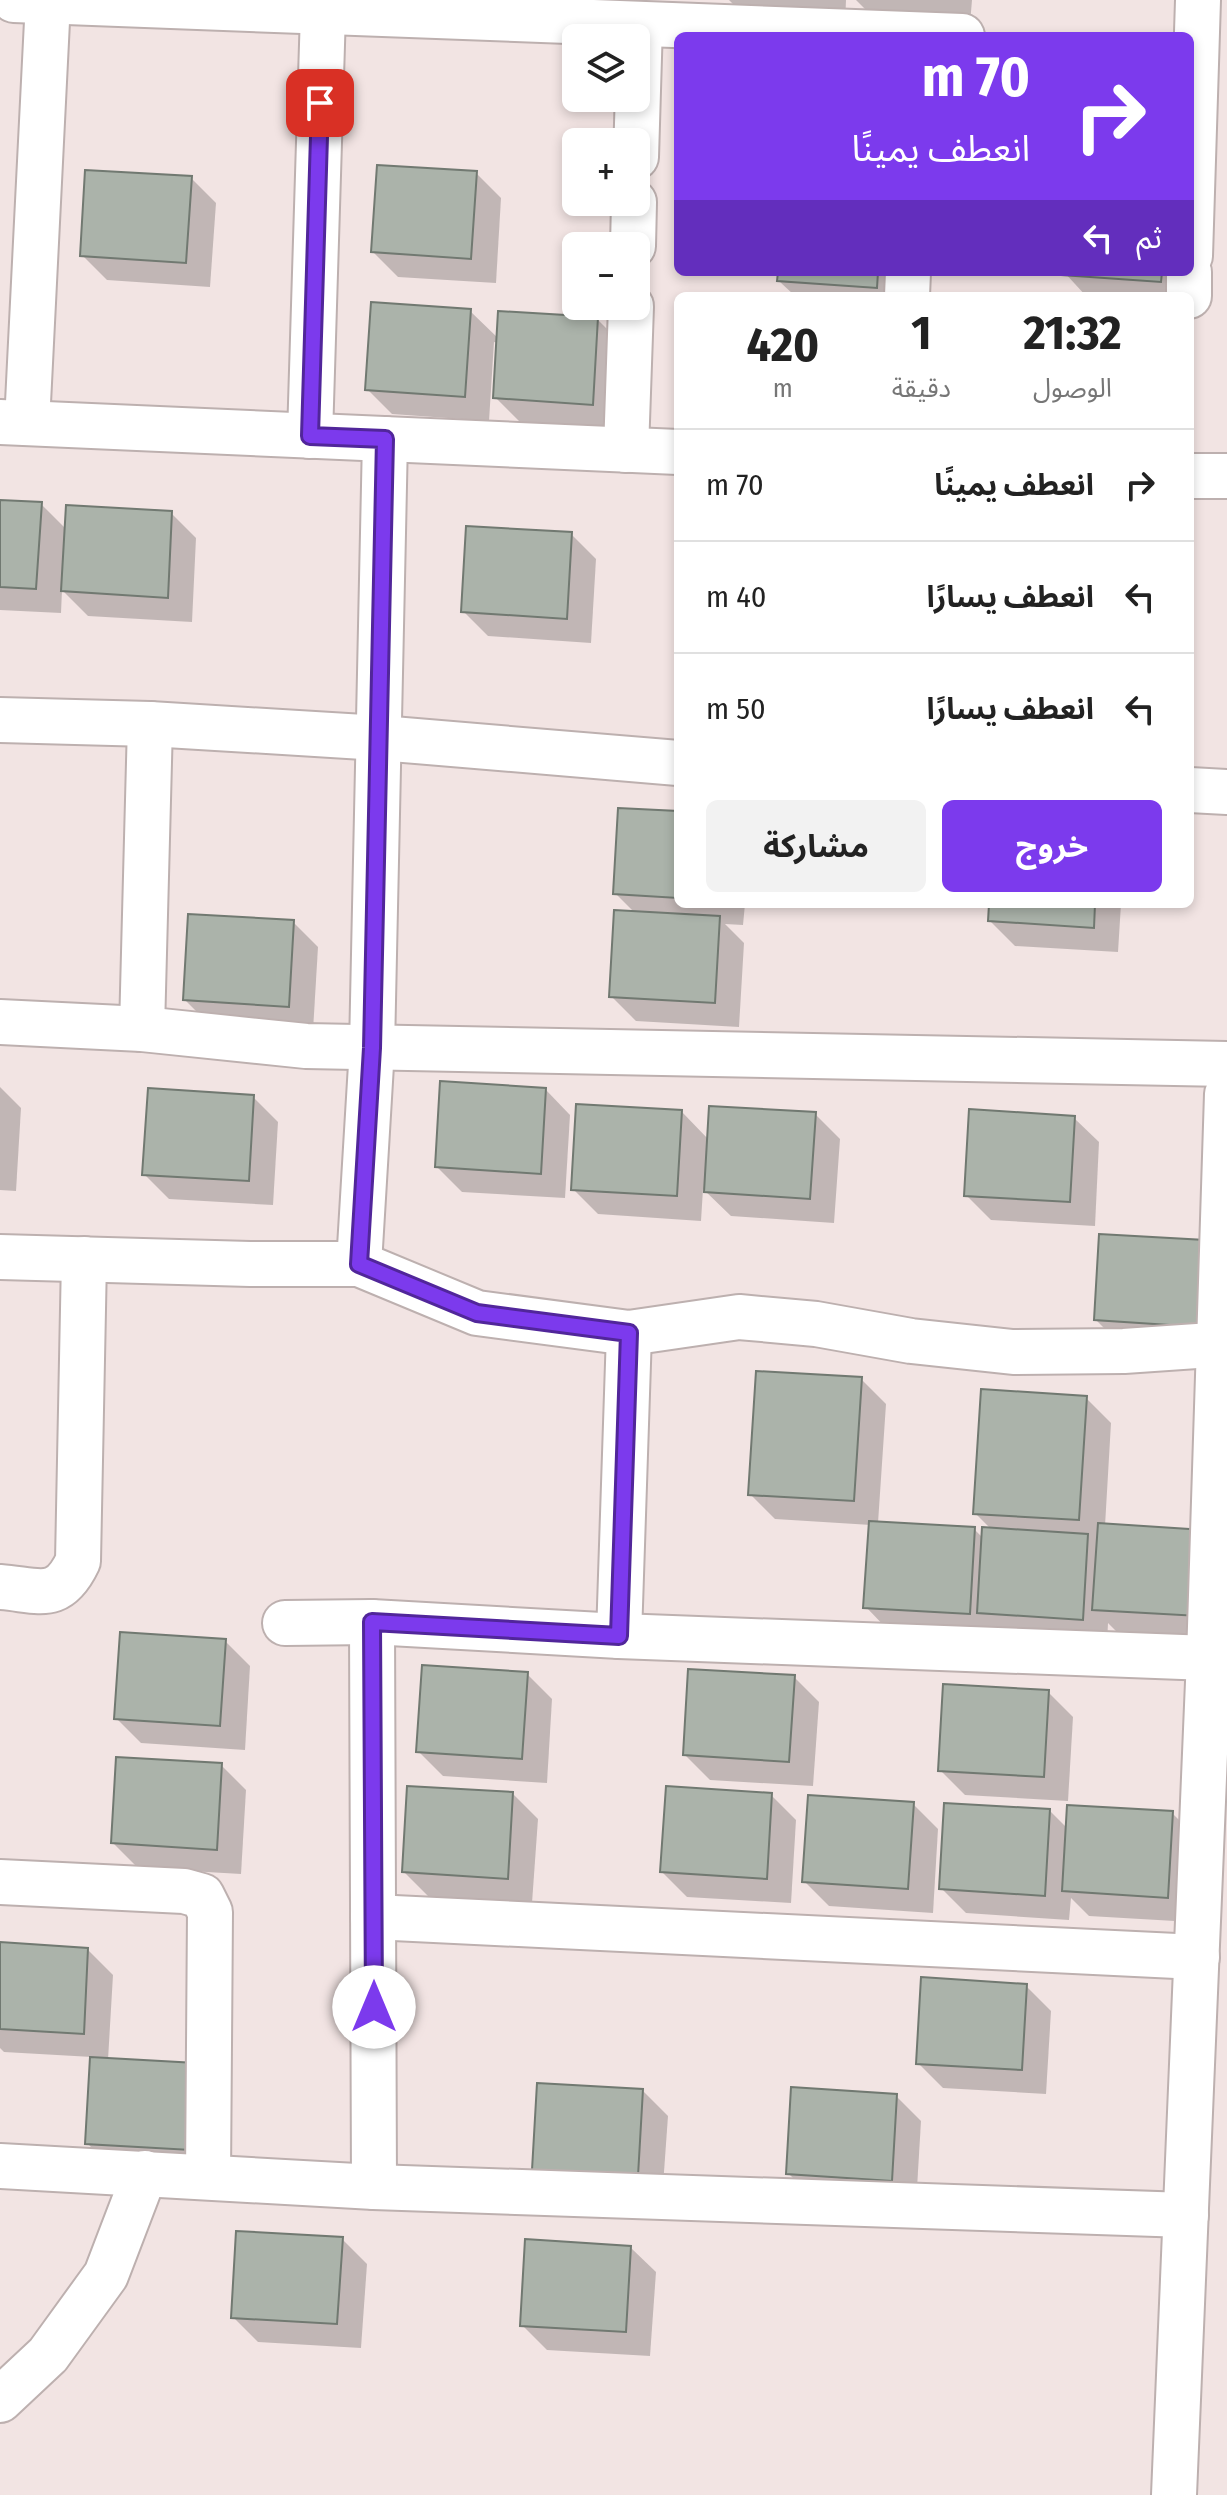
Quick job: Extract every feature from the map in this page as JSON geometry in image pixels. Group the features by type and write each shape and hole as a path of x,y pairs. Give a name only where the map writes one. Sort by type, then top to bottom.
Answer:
{"street":[{"path":"1194,200 1205,46 1198,0"},
{"path":"640,24 425,8 323,12 246,4 31,1 14,422 674,452"},
{"path":"310,436 323,12"},
{"path":"650,24 843,32"},
{"path":"626,450 631,320"},
{"path":"359,1264 372,1048 385,439"},
{"path":"1194,476 1227,476"},
{"path":"0,720 150,724 380,738 674,763"},
{"path":"142,1029 150,724"},
{"path":"1194,790 1227,792"},
{"path":"0,1022 142,1029 306,1046 1227,1064"},
{"path":"1174,2495 1197,1957 1214,1685 1227,1094"},
{"path":"0,1257 359,1264 477,1313 629,1333 739,1317 816,1324 911,1341 1013,1352 1124,1351 1223,1344"},
{"path":"0,1587 52,1591 68,1582 78,1561 84,1259"},
{"path":"619,1636 629,1333"},
{"path":"285,1623 372,1622 619,1636 1214,1685"},
{"path":"372,1622 374,2187"},
{"path":"0,1882 184,1891 202,1896 210,1912 208,2177"},
{"path":"373,1917 1197,1957"},
{"path":"0,2166 374,2187 1186,2215"},
{"path":"0,2400 48,2355 106,2275 145,2173"}],"building":[{"path":"377,165 477,171 471,259 371,252"},
{"path":"85,170 192,176 186,263 80,256"},
{"path":"778,276 878,276 877,288 777,281"},
{"path":"1076,276 1162,276 1161,282"},
{"path":"371,302 471,309 465,397 365,390"},
{"path":"498,311 562,315 562,320 598,320 593,405 493,398"},
{"path":"0,500 42,502 36,589 0,587"},
{"path":"66,505 172,511 168,598 61,591"},
{"path":"466,526 572,532 567,619 461,612"},
{"path":"618,808 674,811 674,898 613,894"},
{"path":"989,908 1095,908 1094,928 988,921"},
{"path":"614,910 720,916 715,1003 609,997"},
{"path":"188,914 294,920 289,1007 183,1000"},
{"path":"440,1081 546,1088 541,1174 435,1167"},
{"path":"148,1088 254,1095 249,1181 142,1175"},
{"path":"576,1104 682,1110 677,1196 571,1190"},
{"path":"709,1106 816,1112 810,1199 704,1192"},
{"path":"969,1109 1075,1116 1070,1202 964,1196"},
{"path":"1099,1234 1205,1240 1200,1327 1094,1320"},
{"path":"756,1371 862,1377 854,1501 748,1495"},
{"path":"981,1389 1087,1396 1079,1520 973,1514"},
{"path":"869,1521 975,1527 970,1614 863,1608"},
{"path":"1098,1523 1204,1530 1199,1616 1092,1610"},
{"path":"982,1527 1088,1534 1083,1620 977,1613"},
{"path":"120,1632 226,1639 220,1726 114,1719"},
{"path":"422,1665 528,1672 522,1759 416,1752"},
{"path":"688,1669 795,1675 789,1762 683,1755"},
{"path":"943,1684 1049,1690 1044,1777 938,1771"},
{"path":"116,1757 222,1763 217,1850 111,1843"},
{"path":"407,1786 513,1792 508,1879 402,1872"},
{"path":"666,1786 772,1793 767,1879 660,1872"},
{"path":"808,1795 914,1802 908,1889 802,1882"},
{"path":"944,1803 1050,1809 1045,1896 939,1889"},
{"path":"1067,1805 1173,1811 1168,1898 1062,1891"},
{"path":"0,1942 88,1948 84,2034 0,2029"},
{"path":"921,1977 1027,1984 1022,2070 916,2064"},
{"path":"90,2057 196,2063 191,2150 85,2144"},
{"path":"537,2083 643,2089 638,2176 532,2170"},
{"path":"791,2087 897,2094 892,2181 786,2174"},
{"path":"236,2231 343,2237 337,2324 231,2318"},
{"path":"525,2239 631,2246 626,2332 520,2326"}],"route":[{"path":"320,103 310,436 385,439 372,1048 359,1264 477,1313 629,1333 619,1636 372,1622 374,2007"}]}
